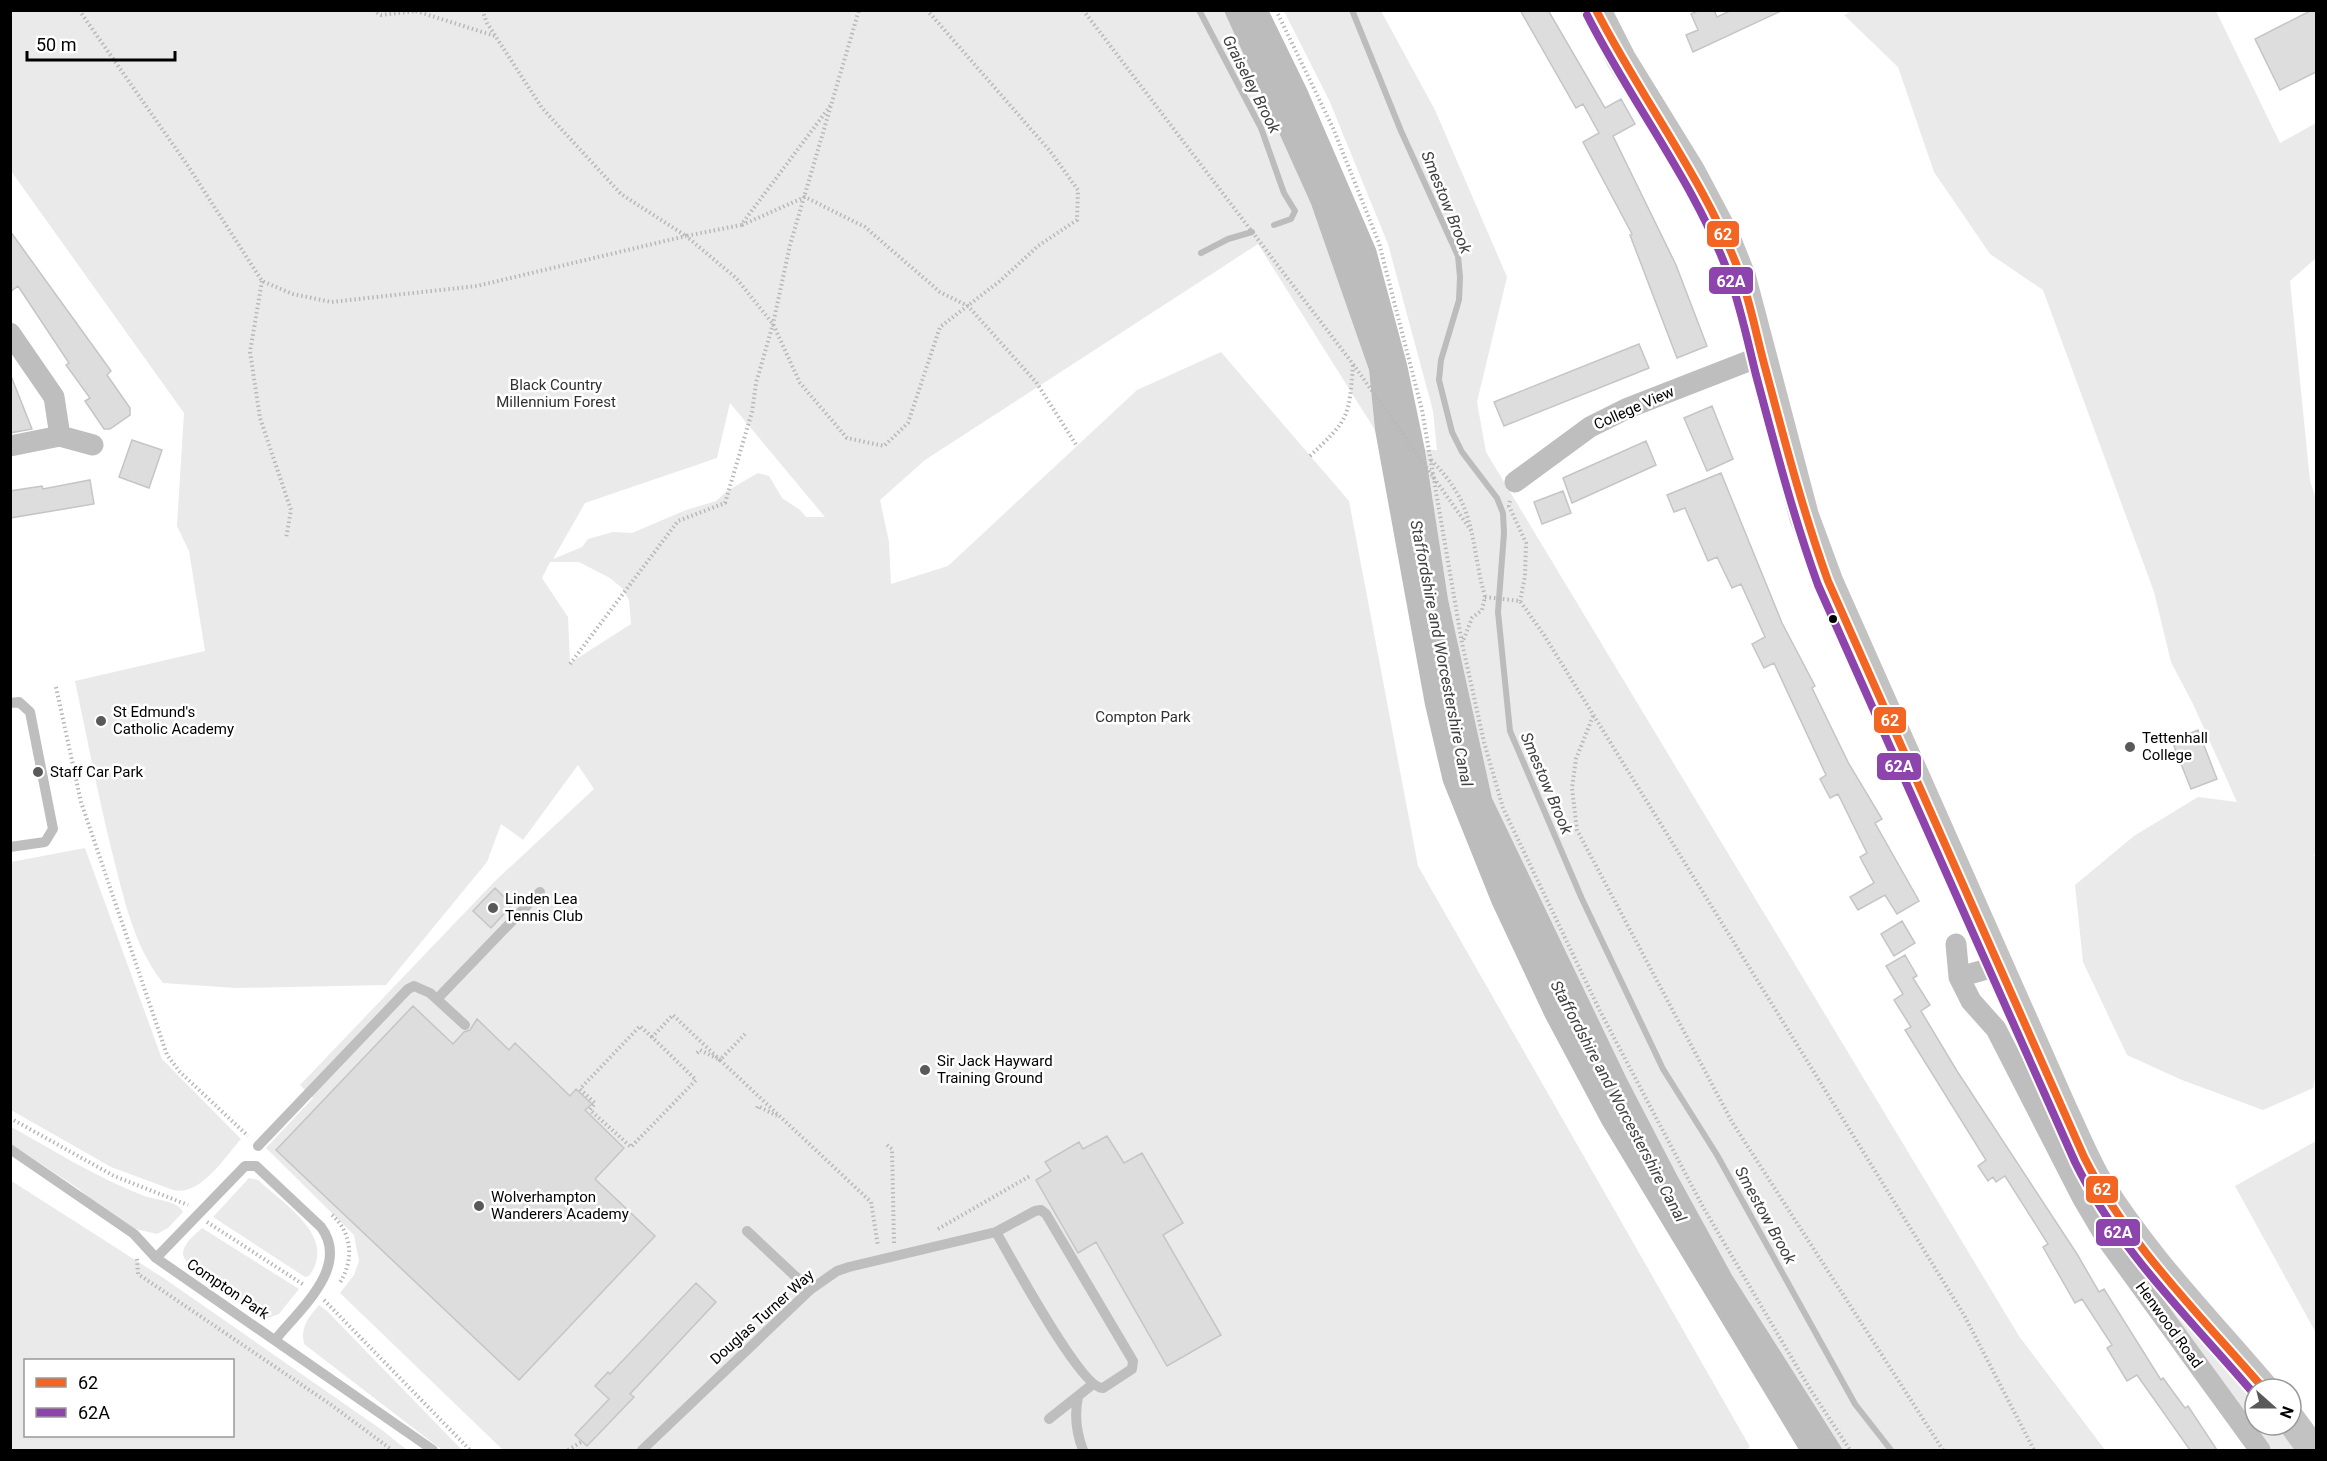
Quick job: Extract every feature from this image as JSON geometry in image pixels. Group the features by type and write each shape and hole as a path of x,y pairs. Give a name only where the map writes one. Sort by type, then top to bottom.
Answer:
{"main road":[{"name":"Henwood Road","path":"1596,10 1621,59 1690,171 1725,237 1741,277 1764,355 1804,516 1828,581 1998,966 2097,1182 2158,1265 2254,1377"},
{"path":"2303,1436 2313,1450"}],"street":[{"path":"10,333 54,397 60,436"},
{"name":"College View","path":"1515,482 1590,427 1628,408 1764,355"},
{"path":"10,447 60,436 93,445"},
{"name":"Henwood Road","path":"1956,944 1959,977 1971,1001 1996,1029 2083,1199 2106,1238 2260,1450"},
{"path":"1959,977 1998,966"}],"lane":[{"path":"10,703 19,702 30,712 53,829 45,842 10,848"},
{"path":"437,999 540,891"},
{"path":"258,1146 408,989 414,986 421,988 437,999 465,1025"},
{"name":"Compton Park","path":"10,1149 134,1234 156,1258 433,1450"},
{"path":"156,1258 245,1167 256,1166 321,1227 331,1248 329,1270 275,1340"},
{"name":"Douglas Turner Way","path":"642,1450 810,1290 837,1271 996,1232 1041,1210 1046,1214 1134,1361 1132,1369 1103,1388 1098,1388 1093,1383"},
{"path":"747,1232 810,1290"},
{"path":"996,1232 1070,1359 1093,1383 1049,1419"},
{"path":"1078,1396 1074,1413 1083,1450"}],"path":[{"path":"79,10 188,166 262,281 293,294 331,302 477,286 741,225 805,196"},
{"path":"373,10 381,15 416,11 496,37"},
{"path":"482,10 496,37 542,108 621,194 686,236 736,278 773,324 800,383 847,438 884,446 908,423 940,327 1038,246 1077,220 1078,190 1050,151 927,10"},
{"path":"570,664 678,521 725,503 752,412 756,384 773,324 790,245 859,10"},
{"path":"1083,10 1353,364 1473,533"},
{"path":"1276,10 1333,128 1379,243 1422,410 1462,643 1484,742 1503,808 1600,1011 1742,1276 1850,1450"},
{"path":"741,225 832,103"},
{"path":"805,196 865,227 940,292 968,306 1036,382 1077,446"},
{"path":"262,281 250,352 260,418 291,510 286,539"},
{"path":"1310,456 1340,428 1350,407 1353,364"},
{"path":"1430,459 1456,488 1465,505 1473,533 1475,560 1485,597 1482,610 1472,618 1462,643"},
{"path":"1515,482 1509,506 1526,543 1526,576 1520,601 1964,1315 2034,1450"},
{"path":"1485,597 1520,601"},
{"path":"56,687 81,802 167,1055 180,1072 258,1146"},
{"path":"1593,715 1576,759 1572,788 1577,830 1732,1122 1943,1450"},
{"path":"652,1038 673,1015 871,1202 879,1249"},
{"path":"640,1026 652,1038 696,1080 631,1147 590,1110 595,1103 580,1089 640,1026"},
{"path":"720,1060 746,1033"},
{"path":"697,1053 700,1050 720,1060"},
{"path":"757,1108 758,1106 783,1119"},
{"path":"10,1118 114,1176 184,1201"},
{"path":"887,1144 892,1149 894,1246"},
{"path":"931,1233 1030,1176"},
{"path":"209,1224 304,1284"},
{"path":"134,1234 138,1274 330,1404 392,1450"},
{"path":"336,1310 443,1426 470,1450"},
{"path":"568,1450 583,1441"}],"green space":[{"name":"Black Country Millennium Forest","path":"10,11 1224,11 1311,204 1369,370 1375,430 1258,244 925,460 880,500 889,542 891,584 948,566 1137,390 1221,352 1349,501 1418,866 1750,1447 1745,1450 503,1450 340,1293 354,1275 359,1261 354,1235 266,1148 313,1098 300,1085 494,882 594,789 578,765 523,840 501,824 487,862 386,985 236,988 163,983 144,953 126,904 102,809 75,681 205,651 189,551 177,526 184,413 11,171","holes":["730,403 825,517 806,517 782,498 769,476 758,473 727,491 716,501 686,510 632,533 613,532 588,539 582,547 553,559 585,503 717,458","550,562 579,562 610,578 622,588 629,600 631,624 570,663 568,617 542,578"]},
{"path":"1284,11 1381,11 1435,110 1507,277 1477,402 1486,452 2019,1336 2105,1450 1843,1450 1732,1275 1627,1079 1492,798 1448,599 1425,450 1437,450 1433,411 1388,244 1329,100"},
{"path":"1852,11 2216,11 2280,143 2316,123 2316,258 2290,281 2310,481 2316,499 2316,852 2314,855 2316,858 2316,1074 2313,1088 2263,1110 2182,1080 2127,1055 2083,962 2075,885 2134,836 2198,797 2237,802 2193,704 2171,662 2154,592 2043,290 1990,254 1934,172 1898,67 1844,15"},
{"path":"85,848 162,1059 241,1139 220,1165 193,1188 183,1191 173,1190 111,1167 11,1110 11,862"},
{"path":"10,1126 108,1180 142,1195 176,1205 183,1212 168,1228 157,1234 131,1228 109,1215 79,1189 11,1144"},
{"path":"2316,1141 2316,1333 2235,1186"},
{"path":"249,1178 258,1180 294,1211 313,1235 317,1248 316,1262 309,1276 305,1277 213,1217"},
{"path":"10,1180 165,1279 382,1430 407,1450 11,1450"},
{"path":"202,1228 299,1289 279,1314 268,1318 248,1308 194,1270 183,1254 185,1246"},
{"path":"2116,1236 2243,1388 2243,1414"},
{"path":"319,1305 462,1450 442,1450 304,1344 304,1327"},
{"path":"2260,1437 2285,1437 2296,1450 2269,1450"}],"water":[{"name":"Staffordshire and Worcestershire Canal","path":"1224,11 1269,11 1307,89 1376,249 1407,364 1425,450 1448,599 1492,798 1627,1079 1677,1175 1732,1275 1843,1450 1799,1450 1602,1124 1545,1017 1492,904 1443,782 1425,705 1375,430 1369,370 1311,204"}],"building":[{"path":"1520,10 1548,10 1605,108 1621,99 1635,124 1613,136 1676,265 1707,346 1677,358 1630,235 1632,234 1583,142 1599,133 1583,104 1576,108"},
{"path":"1700,10 1714,10 1717,17 1732,10 1781,11 1693,52 1686,35 1698,30 1691,14"},
{"path":"2316,10 2316,72 2280,90 2255,39"},
{"path":"10,231 111,371 107,375 130,408 130,415 110,429 104,429 85,401 90,398 66,365 69,363 18,286 10,292"},
{"path":"1639,344 1649,368 1504,426 1494,402"},
{"path":"11,376 32,429 10,433"},
{"path":"1712,406 1733,459 1707,471 1684,418"},
{"path":"132,440 162,450 149,488 119,477"},
{"path":"1646,441 1656,465 1572,503 1563,478"},
{"path":"1721,473 1782,623 1815,686 1812,688 1849,764 1882,819 1875,823 1919,901 1897,914 1885,895 1858,910 1850,897 1874,883 1860,857 1867,853 1838,794 1830,798 1820,779 1826,775 1774,663 1764,668 1752,644 1765,637 1741,584 1732,588 1717,557 1708,561 1685,508 1674,512 1667,495"},
{"path":"90,480 94,504 10,518 10,491 42,486 43,489"},
{"path":"1563,491 1571,513 1542,524 1534,502"},
{"path":"2198,730 2217,779 2191,789 2172,741"},
{"name":"Linden Lea Tennis Club","path":"495,888 512,905 491,928 473,911"},
{"path":"1902,921 1915,943 1894,956 1881,934"},
{"path":"1905,955 1917,976 1913,978 1930,1005 1921,1011 1957,1071 2077,1254 2099,1292 2104,1289 2161,1380 2163,1378 2185,1408 2188,1406 2217,1450 2190,1450 2137,1375 2127,1381 2107,1348 2112,1345 2082,1299 2075,1303 2043,1247 2048,1244 2005,1176 1996,1182 1993,1177 1988,1181 1978,1166 1986,1160 1905,1030 1911,1027 1894,1000 1903,994 1886,966"},
{"name":"Wolverhampton Wanderers Academy","path":"413,1006 453,1044 464,1032 470,1030 477,1019 509,1050 515,1043 570,1096 576,1089 592,1104 585,1110 624,1148 595,1179 655,1236 519,1380 276,1150"},
{"path":"1107,1136 1124,1163 1142,1153 1183,1223 1163,1235 1221,1335 1167,1366 1096,1242 1078,1253 1036,1180 1051,1171 1045,1162 1079,1142 1083,1149"},
{"path":"696,1283 716,1302 630,1394 634,1397 587,1446 575,1435 609,1399 595,1386 608,1372 610,1374"}],"waterway":[{"name":"Graiseley Brook","path":"1199,10 1261,128 1284,193 1295,211 1291,219 1274,225"},
{"name":"Smestow Brook","path":"1352,10 1401,131 1458,256 1459,300 1441,360 1439,380 1452,432 1462,452 1497,498 1503,513 1504,533 1498,612 1510,731 1582,899 1663,1069 1717,1155 1855,1404 1891,1450"},
{"name":"Graiseley Brook","path":"1201,253 1228,239 1252,232"}],"transit line":[{"name":"62","path":"1596,10 1691,173 1726,239 1744,286 1795,477 1828,581 2084,1157 2102,1189 2144,1250 2253,1377"},
{"name":"62A","path":"1587,15 1682,177 1716,243 1738,302 1785,481 1818,585 2075,1162 2092,1194 2134,1255 2243,1381"}],"place":[{"name":"St Edmund's Catholic Academy","path":"101,721"},
{"name":"Tettenhall College","path":"2130,747"},
{"name":"Staff Car Park","path":"38,772"},
{"name":"Linden Lea Tennis Club","path":"493,908"},
{"name":"Sir Jack Hayward Training Ground","path":"925,1070"},
{"name":"Wolverhampton Wanderers Academy","path":"479,1206"}]}
